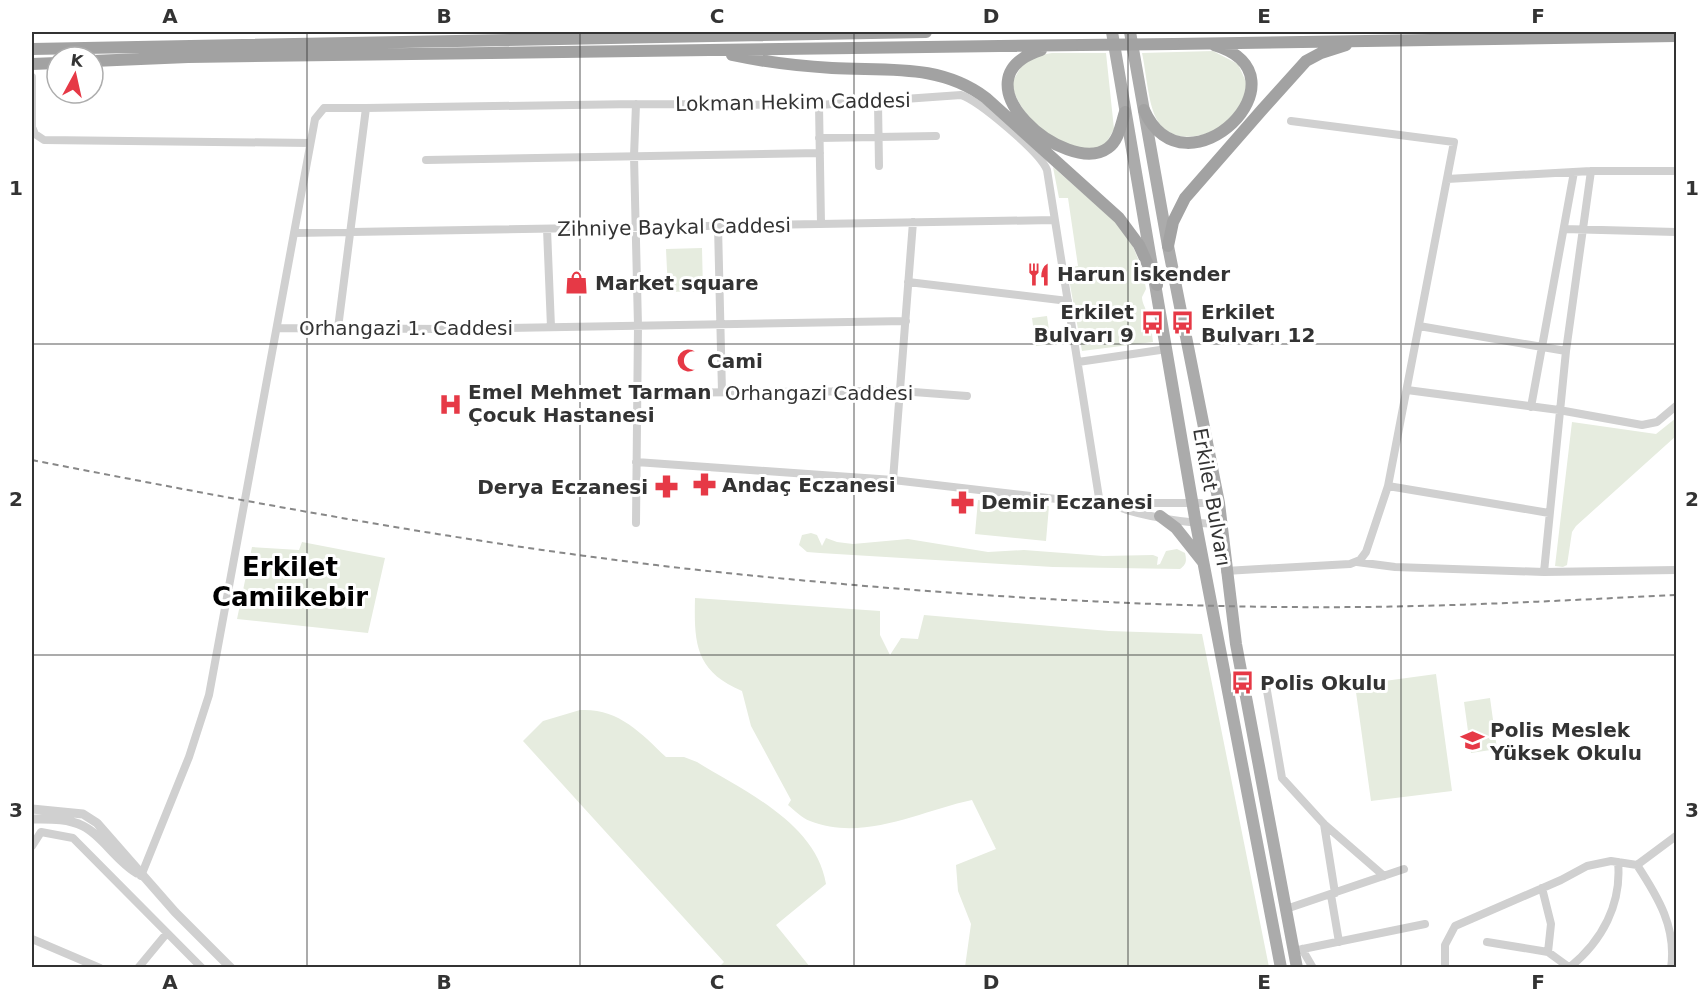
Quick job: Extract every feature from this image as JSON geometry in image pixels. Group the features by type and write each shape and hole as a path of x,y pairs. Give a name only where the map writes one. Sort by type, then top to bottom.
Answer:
{"highway":[{"path":"766,34 779,32"},
{"path":"32,49 926,32"},
{"path":"105,60 188,57 1677,36"},
{"path":"1168,246 1173,222 1185,198 1306,61 1321,53 1358,41"},
{"path":"1144,110 1162,133 1183,142 1215,135 1239,119 1251,94 1247,70 1229,51 1204,43"},
{"path":"1054,46 1027,55 1010,71 1007,84 1009,96 1023,118 1055,144 1075,153 1090,155 1101,152 1113,143 1125,112"},
{"path":"707,50 820,67 919,71 962,83 992,104 1119,218 1139,245 1157,285"}],"main road":[{"name":"Erkilet Bulvarı","path":"1112,32 1196,524 1281,968"},
{"name":"Erkilet Bulvarı","path":"1130,32 1168,246 1219,504 1242,683 1286,909 1298,950 1297,968"},
{"path":"1160,516 1181,533 1204,562"}],"street":[{"path":"33,77 33,130 44,140 310,143 277,328"},
{"name":"Lokman Hekim Caddesi","path":"310,143 316,116 321,110 636,104 819,105 878,103 961,95 979,104 1043,161 1049,174 1054,220 1100,504"},
{"path":"878,103 879,166"},
{"path":"636,104 634,156 638,326 636,524"},
{"path":"819,105 821,224"},
{"path":"338,328 366,108"},
{"path":"1291,121 1454,142 1388,486 1366,552 1357,562"},
{"path":"819,138 936,136"},
{"path":"426,160 820,153"},
{"path":"1447,179 1591,171 1677,171"},
{"path":"1544,572 1559,410 1591,171"},
{"path":"1531,407 1574,172"},
{"name":"Zihniye Baykal Caddesi","path":"294,233 1054,220"},
{"path":"893,480 913,222"},
{"path":"718,226 722,393"},
{"path":"547,229 551,327"},
{"path":"1564,229 1677,232"},
{"path":"908,282 1068,301"},
{"name":"Orhangazi 1. Caddesi","path":"141,876 189,757 209,695 277,328 551,327 906,321"},
{"path":"1419,326 1566,351"},
{"path":"1078,362 1167,349"},
{"path":"1407,390 1559,410 1647,425 1657,422 1677,406"},
{"name":"Orhangazi Caddesi","path":"636,393 900,392 967,396"},
{"path":"636,462 893,480 1116,506 1131,512 1196,524 1221,524"},
{"path":"1388,486 1550,513"},
{"path":"1116,506 1129,503 1219,504"},
{"path":"1226,571 1357,562 1395,567 1544,572 1677,570"},
{"path":"1266,685 1282,778 1324,824 1384,876"},
{"path":"32,809 83,814 97,823 141,876 231,968"},
{"path":"32,819 64,819 85,826 123,865 141,876"},
{"path":"1324,824 1339,942"},
{"path":"32,846 41,832 73,838 202,968"},
{"path":"1445,968 1445,945 1455,926 1561,880 1587,866 1618,862 1637,865 1677,836"},
{"path":"1487,942 1548,952 1570,967 1596,941 1610,916 1619,887 1618,862"},
{"path":"1637,865 1668,919 1674,951 1671,968"},
{"path":"1286,909 1404,868"},
{"path":"1542,888 1551,924 1548,952"},
{"path":"1313,968 1298,950 1425,924"},
{"path":"138,968 166,933"},
{"path":"32,939 100,968"}],"shaded area":[{"path":"1213,51 1238,64 1247,84 1239,111 1221,127 1209,132 1185,137 1173,134 1163,128 1153,111 1142,53"},
{"path":"1052,53 1106,53 1114,129 1105,145 1086,152 1060,140 1031,119 1017,98 1011,84 1027,57"},
{"path":"1053,167 1127,232 1143,271 1146,289 1142,301 1147,315 1146,325 1152,334 1153,342 1082,351 1067,268 1078,266 1068,198 1059,198"},
{"path":"702,248 703,291 668,292 666,249"},
{"path":"1047,316 1051,344 1036,346 1032,318"},
{"path":"1676,418 1676,436 1576,526 1572,532 1567,565 1555,566 1572,422 1656,434"},
{"path":"978,500 1049,506 1046,541 975,534"},
{"path":"811,533 817,535 822,546 826,538 853,544 908,539 988,552 1024,550 1103,556 1153,555 1158,557 1157,565 1160,564 1166,551 1177,549 1185,553 1186,561 1180,569 1053,567 807,552 799,545 802,535"},
{"path":"302,542 385,558 368,633 237,619 252,547 299,550"},
{"path":"695,598 880,611 880,635 890,655 901,638 918,639 924,615 1109,631 1202,634 1269,967 965,967 971,924 958,891 956,865 996,849 972,800 892,822 851,828 830,827 801,816 788,805 791,800 751,726 742,691 726,683 706,665 697,642"},
{"path":"1436,674 1452,791 1371,801 1355,685"},
{"path":"1490,698 1497,749 1471,753 1464,702"},
{"path":"580,710 594,710 617,717 628,723 666,757 684,757 697,762 756,797 793,826 808,843 820,862 826,884 776,925 810,967 719,967 724,962 523,741 543,721"}],"railway":[{"path":"32,460 209,494 477,540 656,565 899,589 1130,603 1284,607 1440,605 1676,595"}],"place":[{"name":"Harun İskender","path":"1039,274"},
{"name":"Market square","path":"577,283"},
{"name":"Erkilet Bulvarı 9","path":"1152,323"},
{"name":"Erkilet Bulvarı 12","path":"1183,323"},
{"name":"Cami","path":"689,361"},
{"name":"Emel Mehmet Tarman Çocuk Hastanesi","path":"450,404"},
{"name":"Andaç Eczanesi","path":"704,485"},
{"name":"Derya Eczanesi","path":"666,487"},
{"name":"Demir Eczanesi","path":"963,502"},
{"name":"Polis Okulu","path":"1242,683"},
{"name":"Polis Meslek Yüksek Okulu","path":"1472,741"}],"district":[{"name":"Erkilet Camiikebir","path":"290,582"}]}
